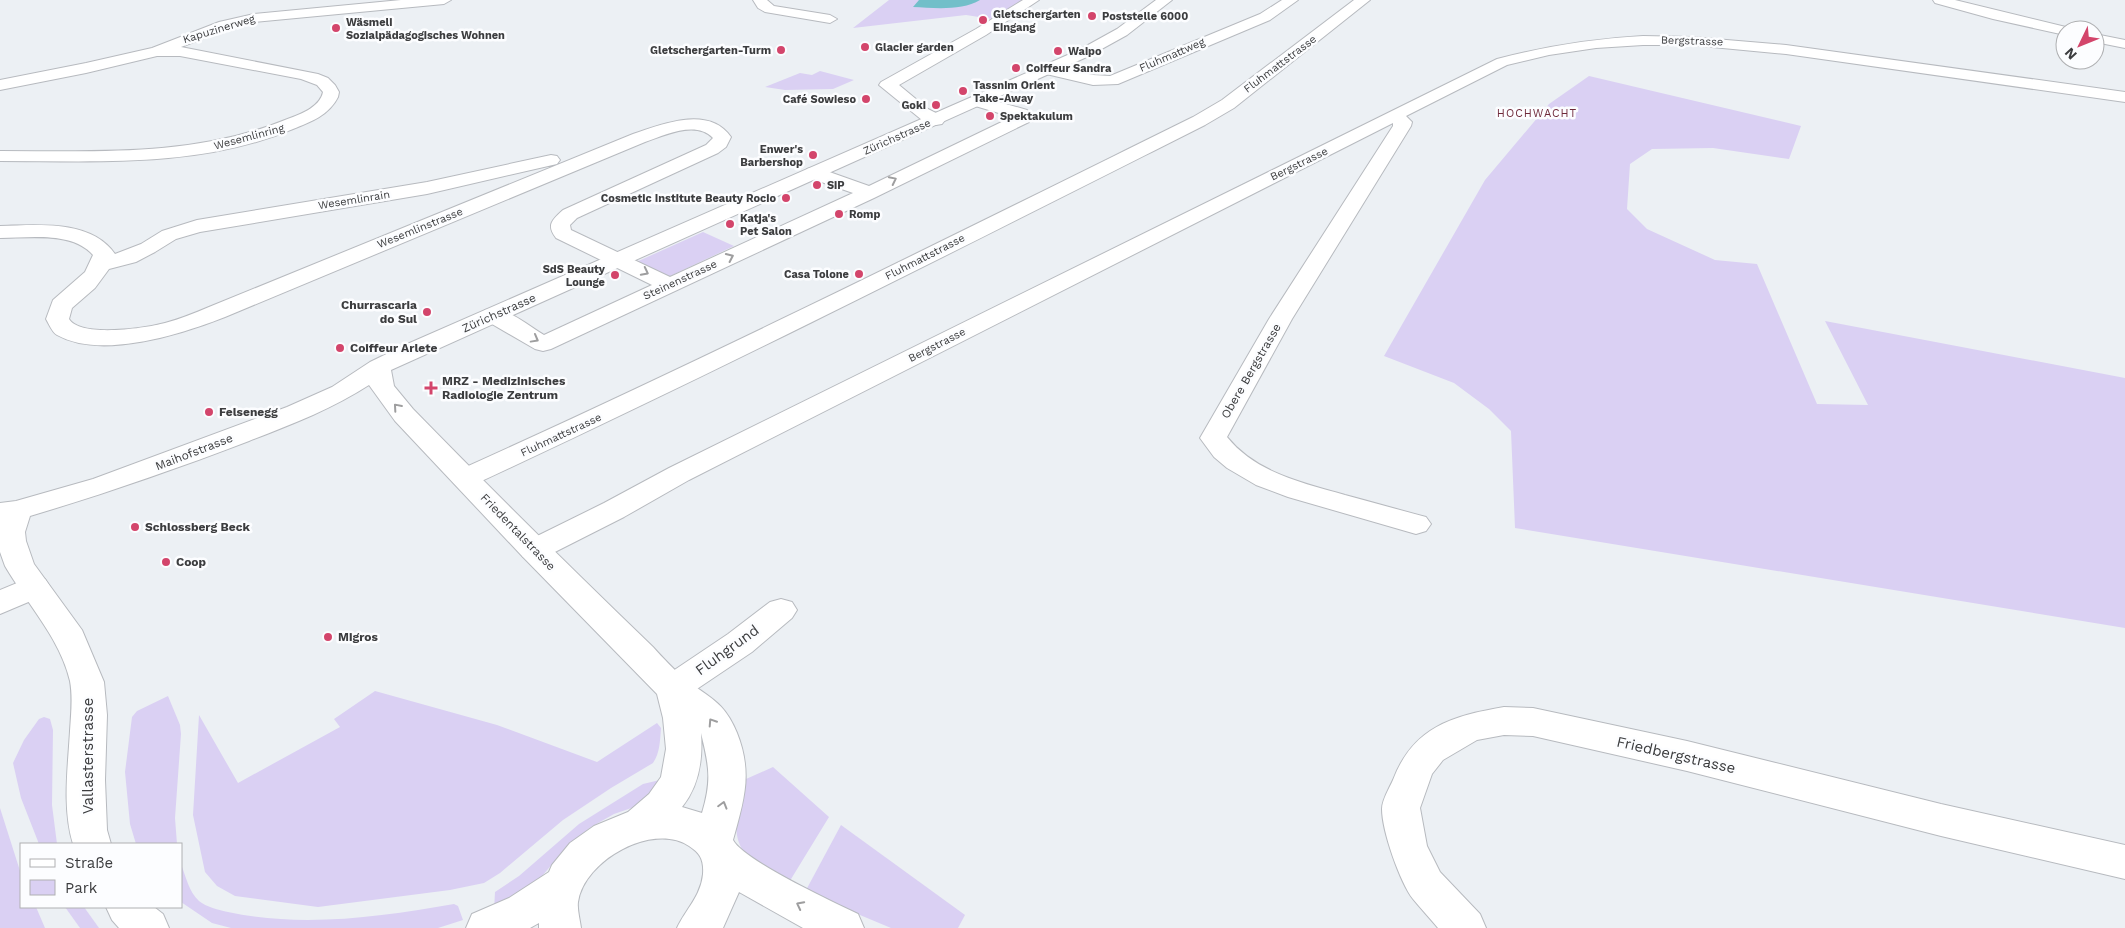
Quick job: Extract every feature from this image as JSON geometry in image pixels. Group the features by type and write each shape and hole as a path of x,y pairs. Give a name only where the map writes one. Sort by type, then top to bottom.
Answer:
{"street":[{"name":"Kapuzinerweg","path":"0,85 86,68 157,51 224,25 254,18 444,0"},
{"path":"760,0 763,5 770,9 830,18"},
{"path":"936,120 921,114 909,98 898,89 887,85 981,32 1032,0"},
{"name":"Zürichstrasse","path":"379,368 414,350 1048,70 1104,43 1165,0"},
{"name":"Fluhmattweg","path":"1048,70 1093,80 1112,81 1264,17 1291,0"},
{"name":"Fluhmattstrasse","path":"460,473 612,411 782,329 1200,121 1228,104 1362,0"},
{"path":"1940,0 2055,29"},
{"name":"Bergstrasse","path":"534,550 701,463 1502,62 1531,53 1559,47 1668,40 1739,43 1780,47 2125,96"},
{"path":"2105,40 2125,44"},
{"name":"Wesemlinring","path":"0,156 157,154 189,151 235,142 288,126 312,114 326,104 331,95 330,90 320,80 304,75 180,51 157,51"},
{"name":"Steinenstrasse","path":"493,315 542,344 1023,118 1021,114 978,101"},
{"name":"Obere Bergstrasse","path":"1395,116 1403,122 1402,126 1242,383 1213,438 1222,452 1242,467 1273,483 1416,524"},
{"name":"Wesemlinstrasse","path":"102,264 93,276 61,306 58,311 57,321 62,329 101,338 163,331 216,312 610,150 674,126 706,127 719,133 722,137 720,143 712,149 570,214 560,223 560,229 564,234 620,260"},
{"name":"Wesemlinrain","path":"102,264 128,257 148,248 169,235 197,226 427,188 604,148 610,150"},
{"path":"814,173 868,192"},
{"path":"0,232 50,233 80,237 100,246 104,254 102,264"},
{"path":"620,260 670,285"},
{"name":"Friedentalstrasse","path":"379,368 380,381 391,400 534,550 673,688 705,711 719,733 728,768 727,793 718,851 721,887 715,905 698,928"},
{"name":"Maihofstrasse","path":"8,511 103,485 198,451 296,413 341,392 379,368"},
{"name":"Vallasterstrasse","path":"8,511 11,540 20,566 70,638 87,682 89,715 86,780 88,830 92,843"},
{"path":"0,603 34,586"},
{"name":"Fluhgrund","path":"673,688 740,643 781,610"},
{"path":"639,825 663,804 675,787 682,767 684,731 673,688"},
{"name":"Friedbergstrasse","path":"1465,928 1426,885 1408,847 1401,808 1416,766 1430,750 1446,739 1470,727 1504,721 1533,722 1687,756 1941,820 2125,862"},
{"path":"487,928 523,911 563,885 586,853 604,839 624,829 666,821 685,824 700,831 718,851 760,884 843,928"},
{"path":"560,928 556,915 563,885"},
{"path":"127,908 148,928"}],"green space":[{"path":"889,0 1023,0 992,19 966,15 853,28"},
{"path":"820,71 854,80 833,89 785,90 765,87 800,73 812,75"},
{"path":"1589,76 1801,126 1789,159 1713,148 1652,149 1630,164 1627,209 1647,229 1715,260 1757,264 1817,404 1868,405 1825,321 2125,378 2125,628 1515,528 1511,431 1489,409 1454,383 1384,356 1485,180 1549,104"},
{"path":"703,232 734,246 666,278 634,263"},
{"path":"375,691 497,725 597,762 657,723 661,728 659,746 653,763 563,820 500,873 484,883 450,890 318,907 235,896 217,886 205,872 193,815 199,715 238,783 340,727 334,719"},
{"path":"168,696 180,725 175,818 177,843 136,843 130,824 125,772 132,717 137,711"},
{"path":"44,717 50,719 53,730 52,805 57,843 39,843 21,798 13,763 24,740 39,719"},
{"path":"773,767 829,817 788,884 750,859 737,837 738,808 746,779"},
{"path":"664,779 643,804 614,814 591,827 569,844 527,894 494,911 495,892 519,876 579,824 643,784"},
{"path":"0,808 20,871 20,908 36,908 45,928 0,928"},
{"path":"841,825 965,915 958,928 891,928 805,892"},
{"path":"182,867 190,889 199,901 209,907 228,912 284,919 341,919 398,913 454,904 458,906 463,920 438,928 231,928 212,923 182,903"},
{"path":"66,908 85,908 99,928 80,928"}],"water":[{"path":"919,0 980,0 973,4 956,7 913,7"}],"place":[{"name":"Poststelle 6000","path":"1092,16"},
{"name":"Gletschergarten Eingang","path":"983,20"},
{"name":"Wäsmeli Sozialpädagogisches Wohnen","path":"336,28"},
{"name":"Glacier garden","path":"865,47"},
{"name":"Gletschergarten-Turm","path":"781,50"},
{"name":"Waipo","path":"1058,51"},
{"name":"Coiffeur Sandra","path":"1016,68"},
{"name":"Tassnim Orient Take-Away","path":"963,91"},
{"name":"Café Sowieso","path":"866,99"},
{"name":"Goki","path":"936,105"},
{"name":"Spektakulum","path":"990,116"},
{"name":"Enwer's Barbershop","path":"813,155"},
{"name":"SiP","path":"817,185"},
{"name":"Cosmetic Institute Beauty Rocio","path":"786,198"},
{"name":"Romp","path":"839,214"},
{"name":"Katja's Pet Salon","path":"730,224"},
{"name":"Casa Tolone","path":"859,274"},
{"name":"SdS Beauty Lounge","path":"615,275"},
{"name":"Churrascaria do Sul","path":"427,312"},
{"name":"Coiffeur Arlete","path":"340,348"},
{"name":"MRZ - Medizinisches Radiologie Zentrum","path":"431,388"},
{"name":"Felsenegg","path":"209,412"},
{"name":"Schlossberg Beck","path":"135,527"},
{"name":"Coop","path":"166,562"},
{"name":"Migros","path":"328,637"}],"district":[{"name":"HOCHWACHT","path":"1537,113"}]}
